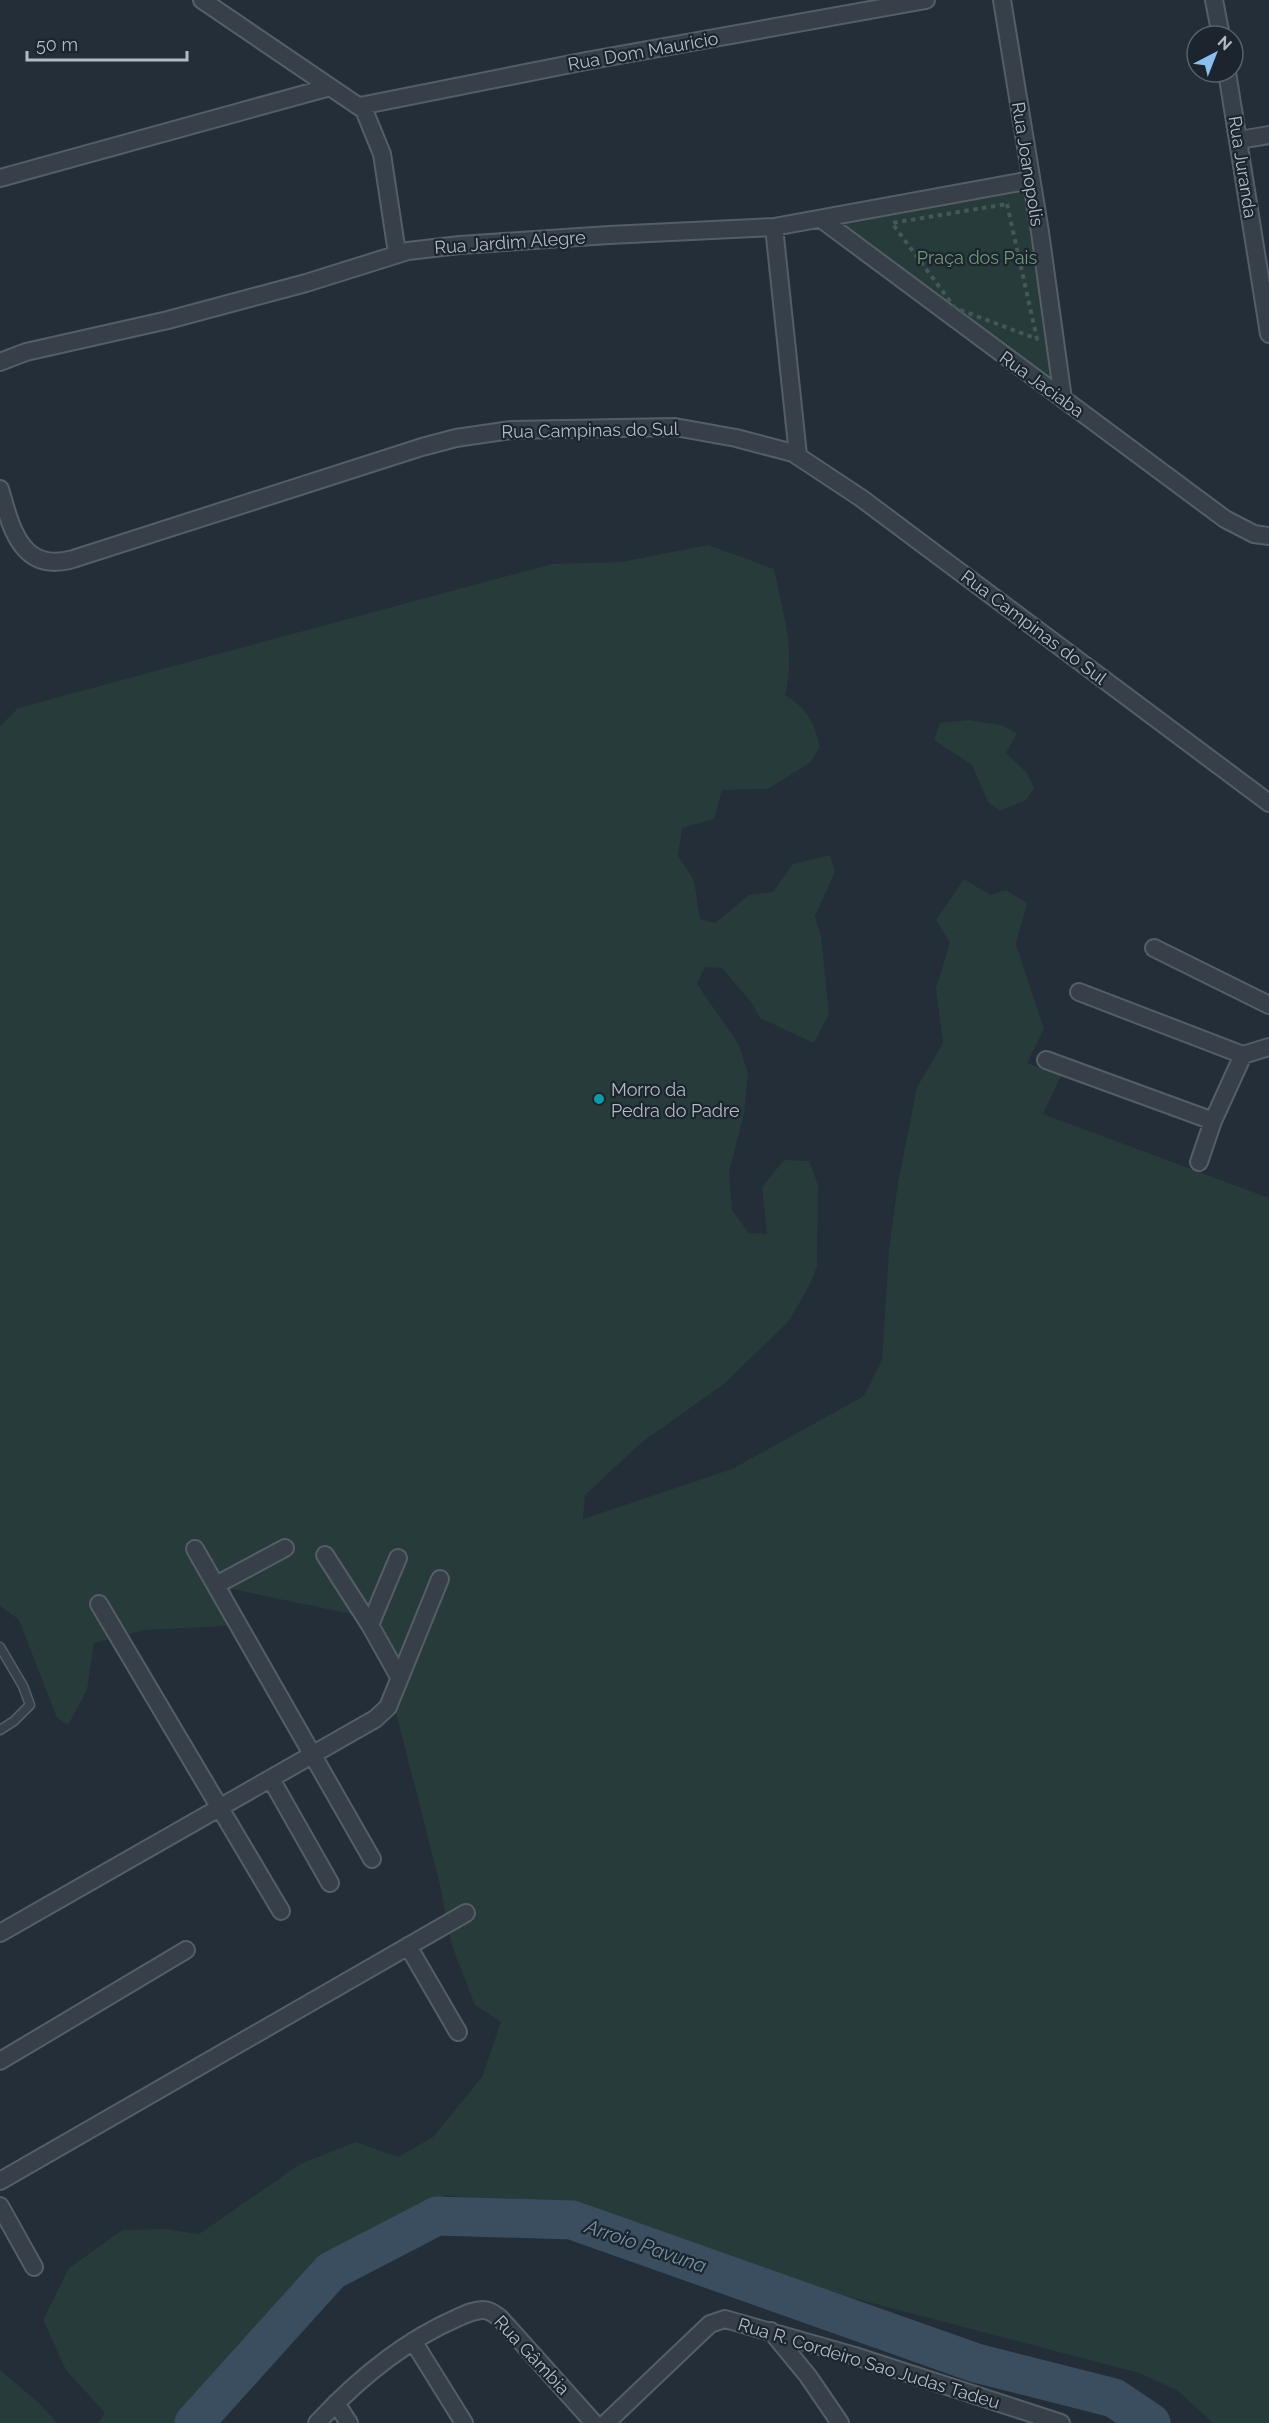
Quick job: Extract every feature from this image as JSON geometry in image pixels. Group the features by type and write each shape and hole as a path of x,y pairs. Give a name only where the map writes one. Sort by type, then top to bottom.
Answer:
{"street":[{"path":"202,0 360,106 374,131 382,154 397,253"},
{"name":"Rua Dom Mauricio","path":"360,106 586,61 926,0"},
{"name":"Rua Joanopolis","path":"1002,0 1063,399"},
{"path":"1214,0 1219,24"},
{"name":"Rua Juranda","path":"1229,84 1269,334"},
{"path":"0,178 330,87"},
{"path":"1239,140 1269,135"},
{"name":"Rua Jardim Alegre","path":"0,362 26,352 168,320 306,283 397,253 483,243 609,234 774,227 1030,180"},
{"name":"Rua Jaciaba","path":"821,219 1225,519 1254,534 1269,536"},
{"path":"774,227 798,455"},
{"name":"Rua Campinas do Sul","path":"0,489 11,525 23,548 42,560 58,562 74,559 456,438 511,430 675,427 736,438 798,455 880,512 1269,803"},
{"path":"1154,948 1269,1005"},
{"path":"1079,992 1243,1055 1269,1047"},
{"path":"1199,1162 1213,1121 1243,1055"},
{"path":"1046,1060 1213,1121"},
{"path":"216,1585 285,1548"},
{"path":"195,1549 372,1859"},
{"path":"325,1555 370,1625 399,1677"},
{"path":"370,1625 398,1558"},
{"path":"0,1933 375,1719 388,1707 440,1579"},
{"path":"99,1604 280,1911"},
{"path":"271,1779 330,1883"},
{"path":"0,2181 466,1913"},
{"path":"408,1946 458,2032"},
{"path":"0,2061 186,1950"},
{"path":"0,2206 34,2267"},
{"name":"Rua Gâmbia","path":"317,2423 373,2370 413,2341 429,2330 474,2311 491,2311 500,2318 594,2423"},
{"name":"Rua R. Cordeiro Sao Judas Tadeu","path":"606,2423 710,2324 725,2319 855,2356 1061,2423"},
{"path":"771,2331 808,2376 840,2423"},
{"path":"413,2341 464,2423"},
{"path":"336,2403 349,2423"}],"lane":[{"path":"0,1647 23,1686 30,1704 14,1721 0,1730"}],"path":[{"path":"1007,204 1037,339 955,308 892,223 1007,204"}],"green space":[{"name":"Praça dos Pais","path":"1027,183 1066,398 821,220"},
{"path":"708,545 774,569 789,647 785,695 799,705 808,716 820,747 811,762 768,789 722,790 714,819 682,828 678,856 694,880 700,919 715,923 749,895 773,892 793,864 830,855 835,872 815,916 821,936 829,1014 814,1043 760,1018 751,1002 722,968 705,967 697,984 738,1043 748,1073 744,1114 729,1172 732,1210 749,1233 767,1234 762,1187 784,1160 809,1161 818,1185 817,1267 789,1321 724,1384 641,1443 585,1495 583,1519 732,1469 864,1396 882,1360 889,1250 898,1183 917,1087 943,1043 936,988 950,943 936,920 964,879 990,895 1006,890 1027,903 1016,944 1044,1029 1027,1063 1061,1076 1043,1114 1269,1198 1269,2423 1213,2423 1177,2390 1139,2373 803,2285 620,2226 555,2209 446,2195 357,2240 315,2269 177,2423 98,2423 105,2413 66,2370 43,2320 69,2268 122,2230 165,2229 199,2234 300,2164 356,2142 398,2157 433,2137 482,2077 501,2022 475,2005 452,1946 439,1881 391,1693 379,1620 232,1589 226,1626 145,1630 94,1643 87,1690 68,1725 57,1718 19,1620 0,1606 0,726 18,708 552,564 621,562"},
{"path":"969,720 1001,725 1017,733 1006,753 1027,773 1034,788 1026,800 1000,811 988,802 972,765 934,740 940,723"},
{"path":"0,2370 39,2403 57,2423 0,2423"}],"waterway":[{"name":"Arroio Pavuna","path":"194,2423 331,2271 437,2216 572,2220 976,2363 1114,2398 1151,2423"}],"place":[{"name":"Morro da Pedra do Padre","path":"599,1099"}]}
